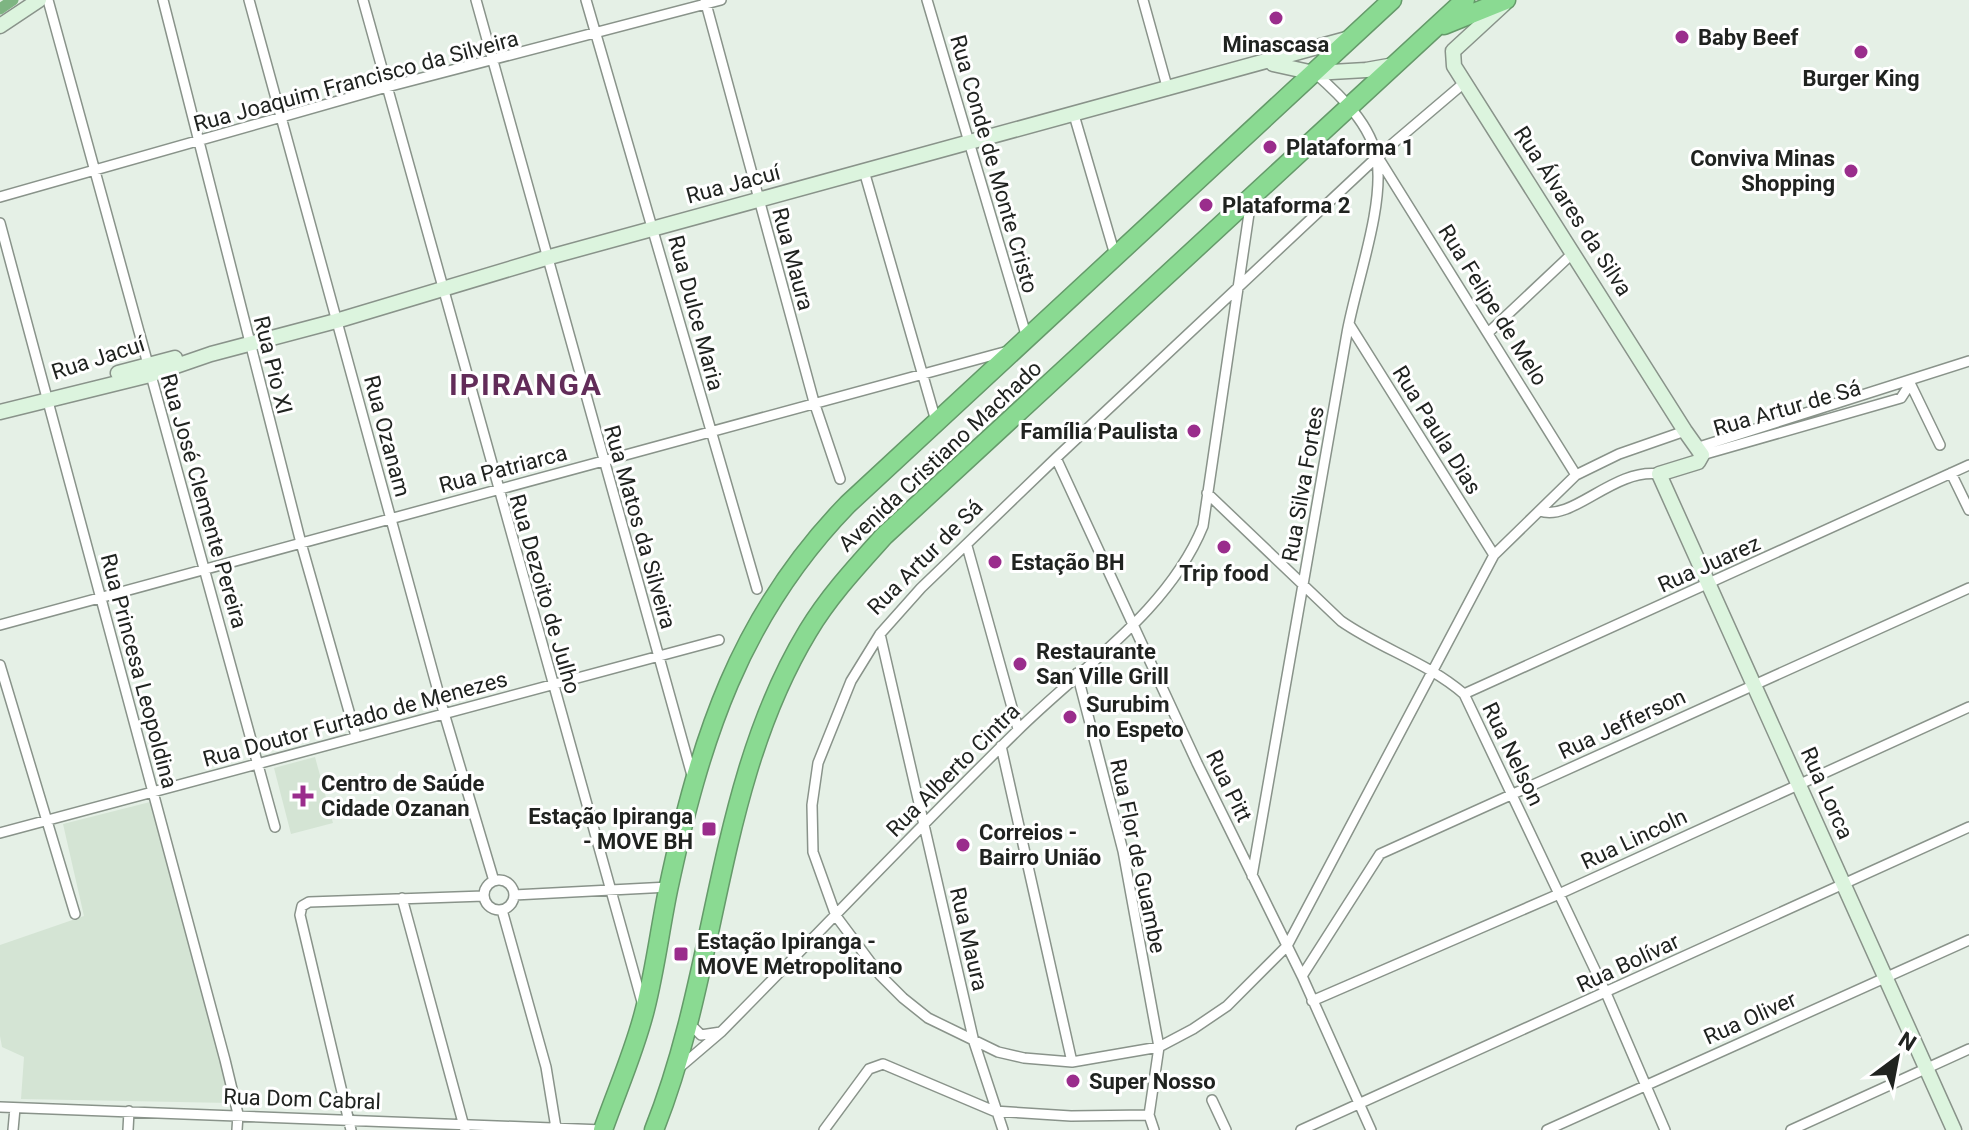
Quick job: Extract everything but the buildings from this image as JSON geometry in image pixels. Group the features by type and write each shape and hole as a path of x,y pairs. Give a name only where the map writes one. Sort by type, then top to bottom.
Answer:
{"highway":[{"name":"Avenida Cristiano Machado","path":"603,1130 645,1010 669,887 727,683 771,598 823,530 936,421 1392,0"},
{"name":"Avenida Cristiano Machado","path":"659,1129 689,1023 738,802 758,740 786,674 816,620 884,536 1465,0"},
{"path":"1433,29 1507,0"}],"main road":[{"path":"0,26 39,0"},
{"name":"Rua Álvares da Silva","path":"1507,0 1453,51 1451,58 1685,431 1701,451"},
{"name":"Rua Jacuí","path":"0,412 148,370 202,351 211,354 336,321 546,258 1351,38"},
{"name":"Rua Jacuí","path":"1268,63 1314,73 1366,70 1396,64"},
{"name":"Rua Artur de Sá","path":"1659,474 1698,462 1701,451"},
{"name":"Rua Lorca","path":"1659,474 1954,1130"}],"street":[{"name":"Rua José Clemente Pereira","path":"48,0 275,827"},
{"name":"Rua Pio XI","path":"163,0 301,543 356,736"},
{"name":"Rua Ozanam","path":"249,0 444,713 494,881"},
{"name":"Rua Dezoito de Julho","path":"363,0 551,685 645,1010"},
{"name":"Rua Matos da Silveira","path":"476,0 695,787"},
{"name":"Rua Dulce Maria","path":"586,0 757,589"},
{"name":"Rua Joaquim Francisco da Silveira","path":"0,197 387,87 721,0"},
{"name":"Rua Conde de Monte Cristo","path":"927,0 1021,344"},
{"path":"1143,0 1168,90"},
{"name":"Rua Maura","path":"706,2 814,402 840,479"},
{"path":"1314,73 1349,106"},
{"name":"Rua Artur de Sá","path":"1464,83 1377,157 1056,458 921,588 880,634 851,681 818,763 812,805 813,852 836,916 880,975 903,998 928,1018 974,1042 1024,1058 1072,1062 1159,1047 1227,1006 1287,946 1494,555 1576,475 1619,454 1685,431"},
{"name":"Rua Silva Fortes","path":"1252,876 1349,324 1379,185 1377,157 1349,106"},
{"path":"1074,115 1115,255"},
{"name":"Rua Felipe de Melo","path":"1377,157 1576,475"},
{"path":"864,171 936,421"},
{"name":"Rua Alberto Cintra","path":"677,1069 721,1032 1018,729 1135,622 1187,560 1203,526 1251,196"},
{"name":"Rua Princesa Leopoldina","path":"0,223 238,1114 237,1130"},
{"path":"1489,332 1574,251"},
{"name":"Rua Paula Dias","path":"1349,324 1494,555"},
{"name":"Rua Patriarca","path":"0,625 496,488 710,433 1021,344"},
{"name":"Rua Artur de Sá","path":"1701,451 1969,361"},
{"path":"1910,382 1940,445"},
{"name":"Rua Artur de Sá","path":"1701,451 1901,398 1910,382"},
{"name":"Rua Pitt","path":"1056,458 1302,976 1371,1130"},
{"name":"Rua Juarez","path":"1464,694 1969,465"},
{"name":"Rua Artur de Sá","path":"1540,511 1547,514 1570,508 1629,475 1641,472 1659,474"},
{"path":"1951,473 1969,510"},
{"name":"Rua Nelson","path":"1207,493 1303,587 1363,637 1433,668 1464,694 1606,993 1665,1130"},
{"path":"967,546 1018,729"},
{"name":"Rua Jefferson","path":"1302,976 1380,854 1969,588"},
{"name":"Rua Maura","path":"880,634 974,1042 994,1111 1003,1130"},
{"name":"Rua Doutor Furtado de Menezes","path":"0,833 719,640"},
{"path":"0,665 75,914"},
{"name":"Rua Flor de Guambe","path":"1077,673 1123,851 1159,1047 1149,1115"},
{"name":"Rua Lincoln","path":"1312,1001 1559,894 1969,707"},
{"path":"1001,746 1072,1062"},
{"name":"Rua Bolívar","path":"1301,1130 1969,827"},
{"path":"494,881 508,883 514,895 511,905 502,910 492,909 484,896 486,887 494,881"},
{"path":"514,895 669,887"},
{"path":"351,1124 300,915 302,906 309,902 484,896"},
{"path":"402,898 465,1127"},
{"path":"502,910 546,1067 556,1128"},
{"name":"Rua Oliver","path":"1547,1130 1969,940"},
{"path":"689,1023 701,1035 721,1032"},
{"path":"1791,1130 1969,1049"},
{"path":"824,1130 869,1069 891,1065 994,1111 1071,1116 1149,1115 1154,1130"},
{"path":"1212,1100 1226,1130"},
{"name":"Rua Dom Cabral","path":"0,1107 238,1114 351,1124 603,1130"},
{"path":"13,1130 15,1108"},
{"path":"128,1130 129,1111"}],"shaded area":[{"name":"Centro de Saúde Cidade Ozanan","path":"315,757 333,823 291,834 274,768"},
{"path":"154,801 231,1103 21,1099 24,1057 2,1047 0,1036 0,945 84,916 63,824"}],"waterway":[{"path":"0,9 13,0"}],"place":[{"name":"Minascasa","path":"1276,18"},
{"name":"Baby Beef","path":"1682,37"},
{"name":"Burger King","path":"1861,52"},
{"name":"Plataforma 1","path":"1270,147"},
{"name":"Conviva Minas Shopping","path":"1851,171"},
{"name":"Plataforma 2","path":"1206,205"},
{"name":"Família Paulista","path":"1194,431"},
{"name":"Trip food","path":"1224,547"},
{"name":"Estação BH","path":"995,562"},
{"name":"Restaurante San Ville Grill","path":"1020,664"},
{"name":"Surubim no Espeto","path":"1070,717"},
{"name":"Centro de Saúde Cidade Ozanan","path":"303,796"},
{"name":"Estação Ipiranga - MOVE BH","path":"709,829"},
{"name":"Correios - Bairro União","path":"963,845"},
{"name":"Estação Ipiranga - MOVE Metropolitano","path":"681,954"},
{"name":"Super Nosso","path":"1073,1081"}],"district":[{"name":"IPIRANGA","path":"526,384"}]}
